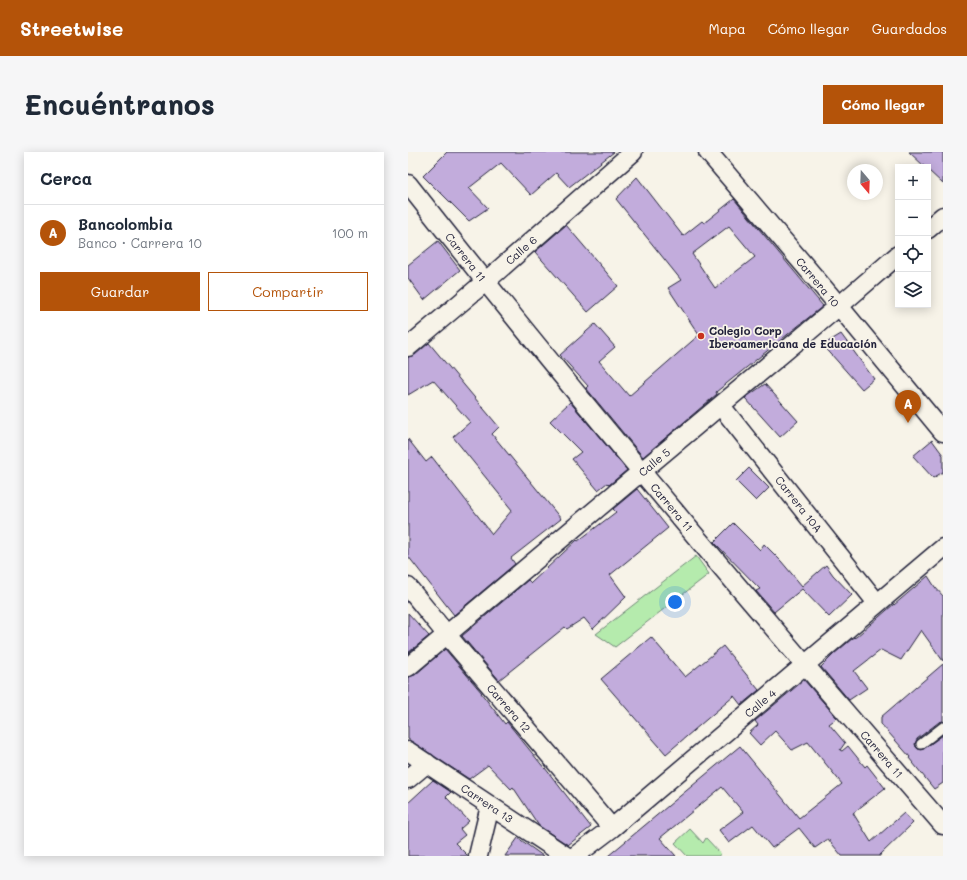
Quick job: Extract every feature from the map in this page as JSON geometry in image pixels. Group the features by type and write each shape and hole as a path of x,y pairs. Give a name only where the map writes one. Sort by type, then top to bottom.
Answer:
{"street":[{"name":"Calle 6","path":"408,347 485,282 633,152"},
{"name":"Carrera 10","path":"708,152 839,306 943,432"},
{"name":"Carrera 11","path":"408,184 485,282 642,472 804,665 943,825"},
{"path":"931,226 943,216"},
{"name":"Calle 5","path":"408,667 642,472 895,258"},
{"name":"Carrera 10A","path":"720,406 877,603"},
{"name":"Calle 4","path":"575,856 612,828 943,548"},
{"name":"Carrera 12","path":"408,587 447,635 612,828"},
{"name":"Carrera 13","path":"408,751 566,856"},
{"path":"408,779 427,763"},
{"path":"478,856 490,806"}],"lane":[{"path":"921,744 943,727"}],"green space":[{"path":"696,556 709,574 615,647 596,634"},
{"path":"690,829 703,843 706,838 721,854 718,856 687,856 675,843"}],"building":[{"path":"447,152 614,152 569,187 556,173 531,195 501,163 469,188 488,208 469,221 423,176"},
{"path":"909,152 943,152 943,184 931,173 931,164 922,164"},
{"path":"637,177 683,236 702,221 704,223 734,199 823,306 716,392 717,394 643,457 586,388 588,386 560,355 595,324 615,347 599,361 629,396 699,335 668,288 681,280 616,199","holes":["729,226 755,257 715,288 692,254"]},
{"path":"566,225 618,286 588,312 535,252"},
{"path":"438,241 460,270 424,300 408,278 408,265"},
{"path":"841,334 874,379 862,389 823,345"},
{"path":"429,343 499,427 492,434 561,519 511,558 515,564 454,615 408,556 408,439 426,462 432,457 492,534 512,510 453,437 470,422 433,380 408,395 408,357 415,355"},
{"path":"765,384 798,421 780,437 745,398"},
{"path":"570,402 627,470 609,485 607,483 598,490 572,459 581,452 550,421"},
{"path":"932,440 943,455 943,472 933,478 913,456"},
{"path":"749,468 769,488 756,501 736,481"},
{"path":"637,489 668,528 610,575 626,597 593,629 584,618 567,629 565,627 499,680 462,636 528,580 531,583 577,540 578,541 616,512 613,509"},
{"path":"733,523 760,550 764,544 781,561 802,586 826,565 833,575 852,595 829,617 802,589 774,612 756,591 760,589 714,542"},
{"path":"928,576 943,596 943,661 921,630 901,660 881,650 854,671 867,688 849,700 821,667 834,654"},
{"path":"408,613 429,636 408,653"},
{"path":"651,637 685,677 723,646 759,690 741,705 734,696 666,754 601,679"},
{"path":"445,649 482,693 505,724 507,722 545,768 591,827 568,845 539,826 513,787 511,789 488,765 469,779 408,739 408,677 415,675"},
{"path":"943,664 943,721 939,722 917,739 915,744 918,749 922,750 943,735 943,783 934,789 909,758 910,757 881,724 881,717"},
{"path":"804,680 837,718 829,724 845,743 840,750 842,751 848,746 865,767 867,765 885,788 853,813 871,842 904,813 913,823 880,856 842,856 828,839 815,848 799,828 772,848 753,825 729,843 719,830 743,812 722,787 660,838 676,856 608,856 740,746 799,818 842,784 808,742 792,750 775,731 760,745 749,733 758,725 755,721"},
{"path":"433,780 451,792 446,797 469,821 460,829 465,835 455,843 468,856 408,856 408,803"},
{"path":"518,838 543,856 505,856"}],"place":[{"name":"Colegio Corp Iberoamericana de Educación","path":"701,336"},
{"name":"Bancolombia","path":"908,423"}]}
